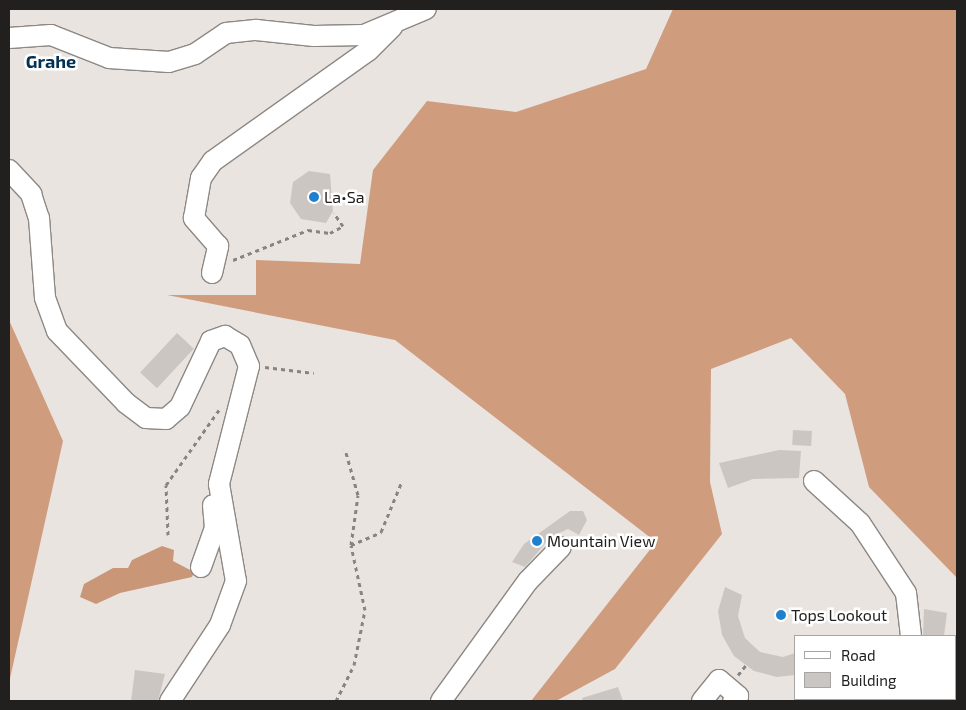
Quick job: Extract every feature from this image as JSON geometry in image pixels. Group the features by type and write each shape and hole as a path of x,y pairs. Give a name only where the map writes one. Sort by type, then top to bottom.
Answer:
{"street":[{"path":"9,53 17,37 51,35 109,58 169,62 195,54 226,33 256,30 341,37 364,35 426,9"},
{"path":"213,266 218,246 194,218 202,178 213,161 374,46 394,23"},
{"path":"9,170 32,194 39,218 45,298 57,331 97,377 144,424 166,419 180,407 211,341 225,336 240,345 249,366 242,398 224,451 219,484 212,498 215,528 201,567"},
{"path":"814,481 860,523 906,593 912,635"},
{"path":"170,701 220,625 236,581 219,484"},
{"path":"441,701 528,582 561,547"},
{"path":"702,701 719,680 738,696 733,701"}],"path":[{"path":"213,266 240,260 308,230 330,232 343,226 334,213"},
{"path":"249,366 314,373"},
{"path":"168,536 166,485 230,393 242,398"},
{"path":"336,701 354,665 366,610 351,545 358,496 345,450"},
{"path":"351,545 381,532 402,481"}],"shaded area":[{"path":"673,9 957,9 957,578 869,487 845,394 791,338 711,369 710,482 722,534 615,669 556,701 531,701 656,542 395,340 167,295 256,295 256,260 360,264 373,170 427,101 516,112 646,69"},
{"path":"9,320 63,441 9,683"},
{"path":"162,546 174,550 173,561 194,572 192,577 120,593 96,604 80,597 84,584 113,568 128,568 132,560"}],"building":[{"path":"309,171 330,174 333,211 326,223 301,219 290,203 293,182"},
{"path":"177,333 194,349 157,388 140,372"},
{"path":"793,430 812,431 811,446 792,445"},
{"path":"779,450 801,451 799,478 753,479 728,488 719,463"},
{"name":"Mountain View","path":"570,511 583,511 587,520 579,535 568,529 551,537 525,567 512,562 524,544"},
{"path":"725,587 742,595 738,616 745,638 760,652 783,657 794,653 794,675 777,677 754,671 734,656 722,635 718,611"},
{"path":"924,609 947,613 944,635 923,635"},
{"path":"135,670 165,674 158,701 131,701"},
{"path":"618,687 623,701 583,701 582,698"}],"place":[{"name":"La•Sa","path":"314,197"},
{"name":"Mountain View","path":"537,541"},
{"name":"Tops Lookout","path":"781,615"}],"district":[{"name":"Grahe","path":"51,61"}]}
